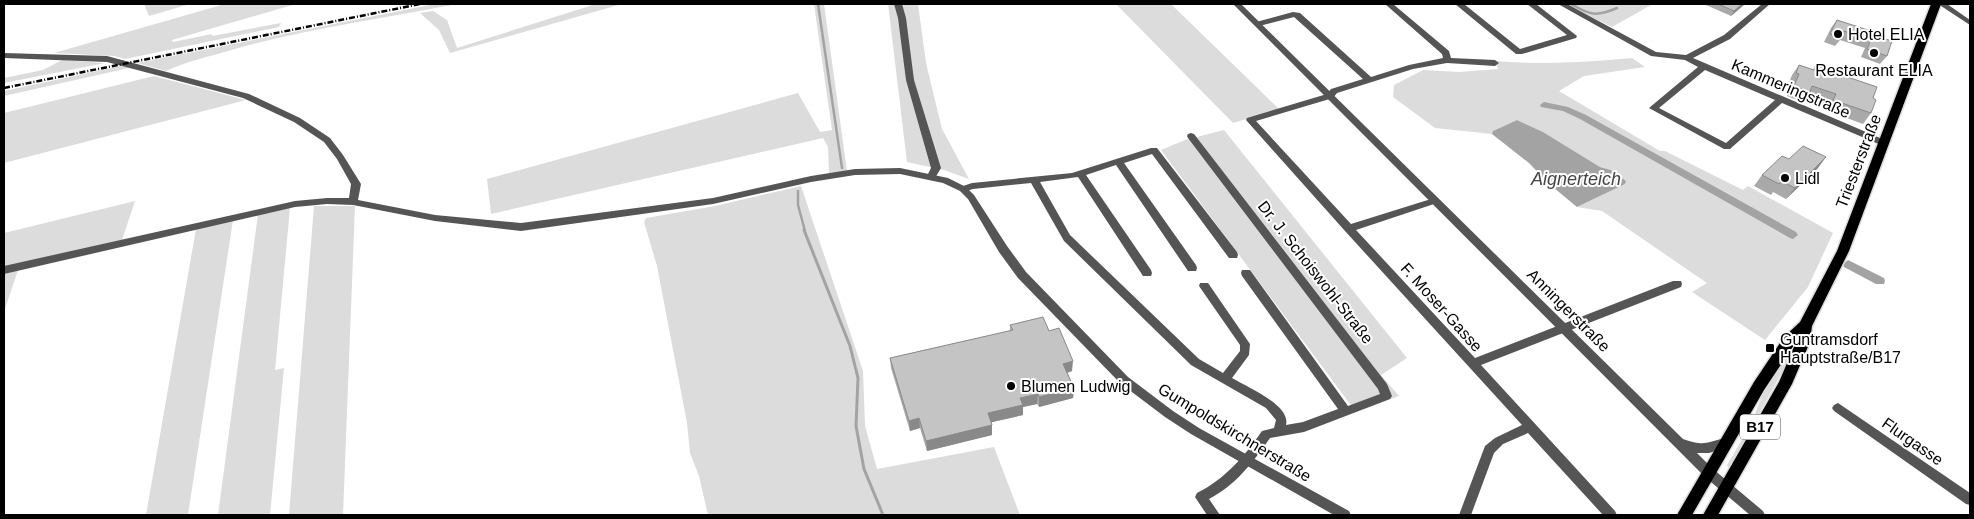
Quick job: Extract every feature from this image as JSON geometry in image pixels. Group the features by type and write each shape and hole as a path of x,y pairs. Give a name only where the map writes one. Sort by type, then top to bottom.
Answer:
{"main road":[{"name":"Triesterstraße","path":"1684,515 1759,386 1789,341 1804,326 1843,251 1936,4"},
{"name":"Triesterstraße","path":"1710,515 1784,384 1803,342 1804,326"}],"street":[{"path":"898,4 902,18 910,80 936,168 932,176"},
{"name":"Anningerstraße","path":"1238,4 1709,473 1759,515"},
{"path":"1389,4 1446,52 1447,60"},
{"path":"1460,4 1519,52 1573,36 1531,4"},
{"name":"Kammeringstraße","path":"1562,4 1654,54 1687,58 1704,67 1884,143"},
{"name":"Kammeringstraße","path":"1687,58 1727,37 1766,4"},
{"path":"1942,4 1970,22"},
{"path":"1259,24 1293,14 1298,15 1369,80"},
{"path":"4,55 96,57 228,90 253,99 297,120 327,140 356,184 354,202"},
{"path":"1330,96 1334,91 1369,80 1412,67 1447,60 1495,63"},
{"path":"1704,67 1653,108 1726,147 1781,100"},
{"name":"F. Moser-Gasse","path":"1330,96 1250,120 1611,515"},
{"name":"Dr. J. Schoiswohl-Straße","path":"1191,136 1383,387 1386,396 1304,427 1266,434 1248,461 1218,489 1201,497 1214,515"},
{"path":"963,189 972,186 1034,181 1081,174 1154,150 1233,255"},
{"path":"1119,163 1192,268"},
{"name":"Gumpoldskirchnerstraße","path":"4,270 271,209 327,202 354,202 444,219 521,227 713,201 855,172 884,170 932,176 963,189 978,204 1004,249 1022,275 1124,380 1169,414 1345,515"},
{"path":"1081,174 1147,273"},
{"path":"1034,181 1067,238 1196,362 1270,404 1282,419 1279,432"},
{"path":"1348,229 1434,201"},
{"path":"1246,273 1346,412"},
{"path":"1472,364 1677,284"},
{"path":"1204,286 1245,344 1245,352 1225,380"},
{"name":"Flurgasse","path":"1838,408 1970,500"},
{"path":"1465,515 1489,450 1499,441 1529,427"},
{"path":"1680,443 1691,448 1702,449 1726,444"}],"shaded area":[{"path":"144,4 190,4 149,16"},
{"path":"225,4 296,4 172,40 173,42 212,34 212,36 281,23 279,27 125,59 114,56 54,53"},
{"path":"435,4 457,4 285,36 196,60 166,71 137,63"},
{"path":"596,4 622,4 450,53 439,30 420,13 433,11 447,20 457,48"},
{"path":"814,4 824,4 847,171 829,174 828,147 823,138 491,214 487,179 798,93 820,132 832,130"},
{"path":"888,4 918,4 926,63 942,129 969,179 944,170 907,162"},
{"path":"1116,4 1171,4 1279,109 1233,123"},
{"path":"1565,4 1653,4 1612,27"},
{"path":"1632,58 1645,67 1584,76 1559,91 1660,151 1665,151 1743,190 1748,186 1833,233 1808,287 1765,340 1692,292 1707,283 1602,211 1577,207 1625,184 1626,181 1611,170 1600,167 1543,132 1517,120 1493,131 1492,134 1435,128 1393,97 1394,85 1423,70 1459,72 1498,69 1495,61 1530,63"},
{"path":"62,60 105,63 4,83 4,78 43,70"},
{"path":"125,65 129,68 4,96 4,91"},
{"path":"154,76 246,100 4,163 4,113"},
{"path":"1224,130 1407,358 1381,375 1399,396 1356,412 1161,150 1185,140"},
{"path":"801,186 863,371 865,426 877,469 994,447 1020,515 708,515 699,476 690,453 687,423 657,266 644,222 646,218 715,206"},
{"path":"135,201 122,240 4,267 4,233"},
{"path":"314,206 355,206 343,515 289,515"},
{"path":"290,208 275,370 284,368 270,515 218,515 258,214"},
{"path":"233,220 188,515 146,515 196,229"},
{"path":"18,270 4,312 4,273"},
{"path":"1787,358 1788,361 1730,467 1728,467 1727,465 1750,426 1767,384"}],"water":[{"name":"Aignerteich","path":"1517,120 1543,132 1600,167 1611,170 1626,181 1625,184 1577,207 1548,183 1529,163 1492,134 1493,131"}],"building":[{"path":"1718,4 1742,4 1734,11"},
{"path":"1837,20 1874,32 1873,35 1892,41 1887,56 1867,49 1872,37 1870,40 1844,31 1841,38 1830,34"},
{"path":"1799,65 1814,70 1815,66 1877,87 1873,98 1876,100 1871,113 1833,100 1836,94 1812,86 1810,92 1794,86 1799,74 1796,73"},
{"name":"Lidl","path":"1803,146 1826,157 1795,188 1781,181 1779,184 1762,175 1782,156 1789,159"},
{"name":"Blumen Ludwig","path":"1043,317 1049,331 1059,328 1073,361 1063,364 1074,388 1039,397 1038,394 1020,398 1023,405 988,413 992,425 926,441 919,418 909,421 890,358 1013,330 1010,325"}],"waterway":[{"path":"818,4 842,168"},
{"path":"1571,4 1593,14 1604,13 1617,8"},
{"path":"1544,105 1565,109 1583,117 1793,235"},
{"path":"798,191 798,205 805,231"},
{"path":"804,230 850,346 858,378 856,426 864,469 883,515"},
{"path":"1848,264 1880,281"}],"railway":[{"path":"4,88 420,4"}],"place":[{"name":"Hotel ELIA","path":"1838,34"},
{"name":"Restaurant ELIA","path":"1874,53"},
{"name":"Lidl","path":"1785,178"},
{"name":"Guntramsdorf Hauptstraße/B17","path":"1770,348"},
{"name":"Blumen Ludwig","path":"1011,386"}]}
